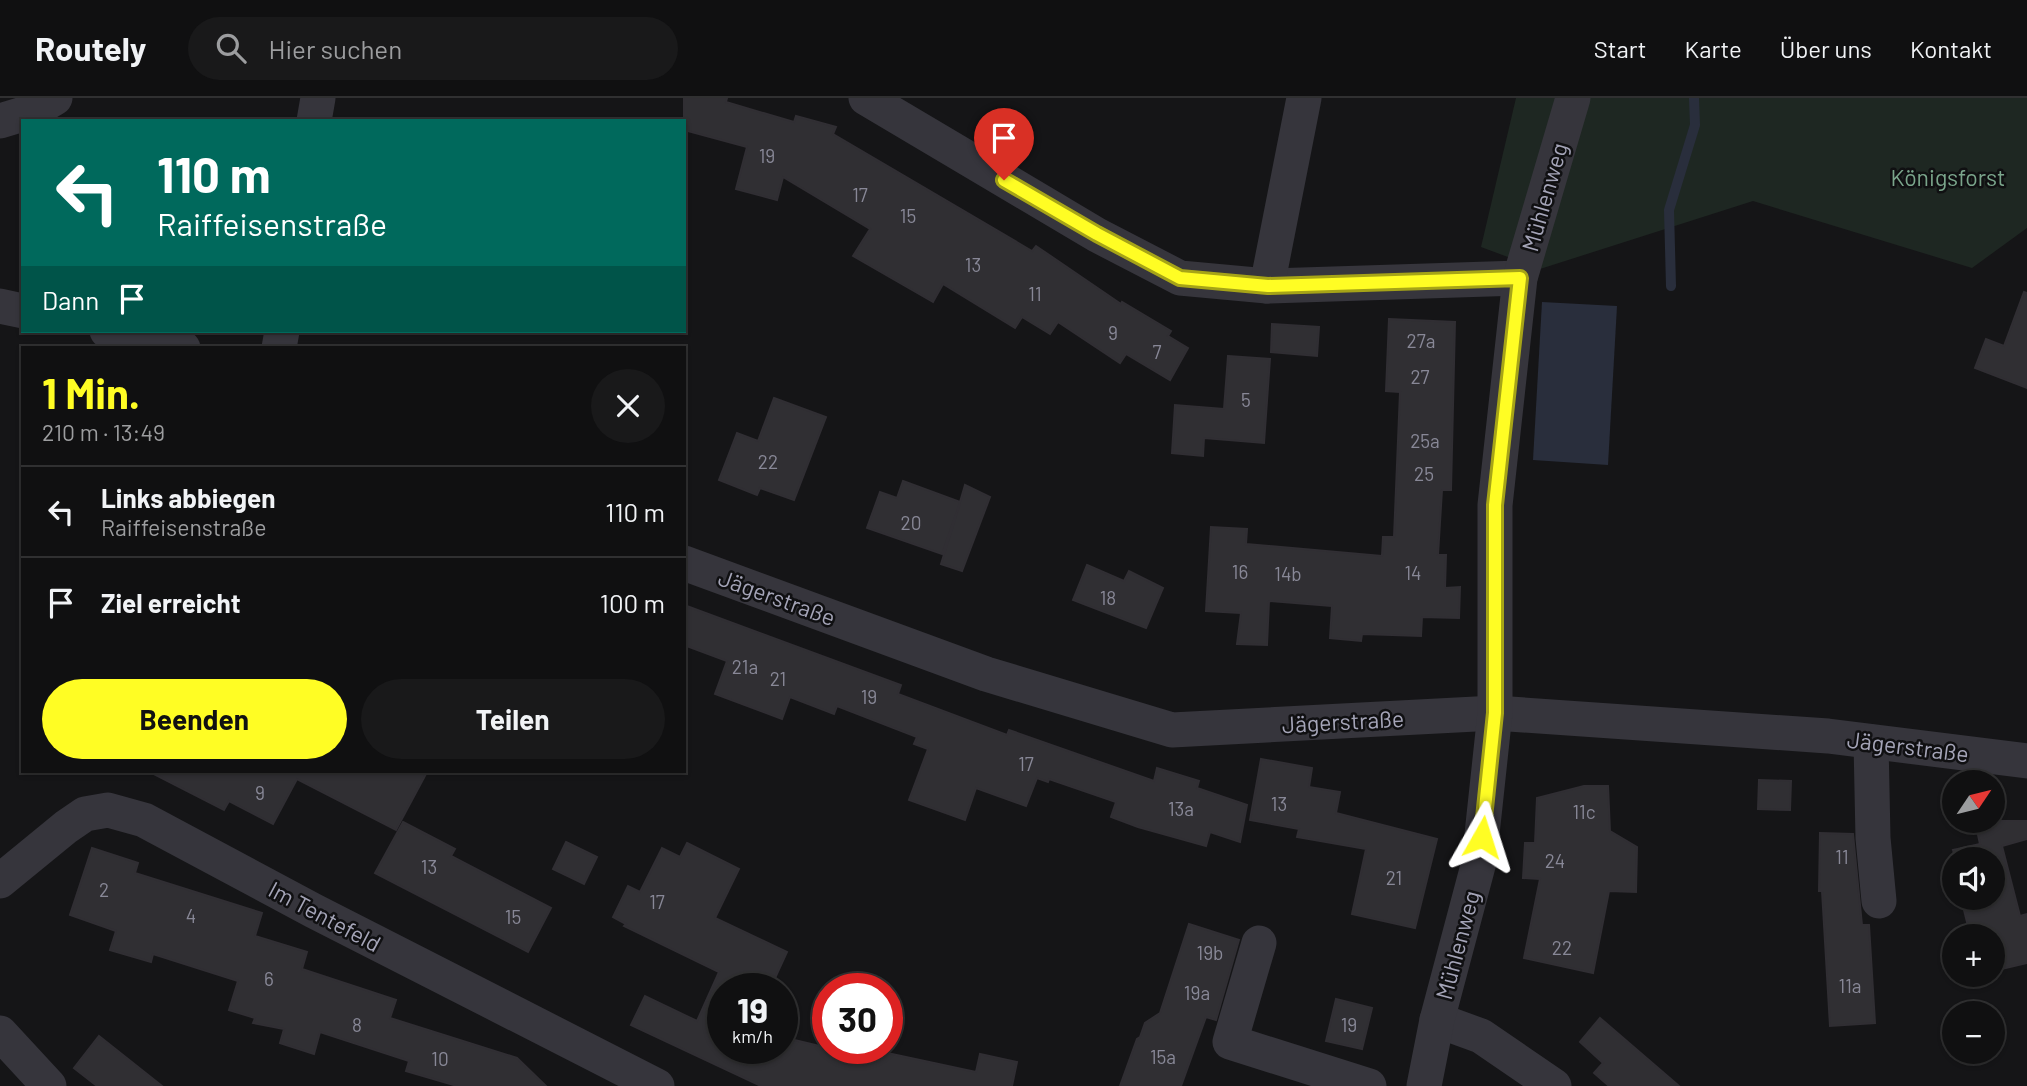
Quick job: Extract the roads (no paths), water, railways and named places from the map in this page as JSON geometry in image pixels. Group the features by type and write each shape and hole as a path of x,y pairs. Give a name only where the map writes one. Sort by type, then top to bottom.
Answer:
{"street":[{"path":"0,121 33,111 55,98"},
{"path":"314,119 318,98"},
{"path":"866,98 1097,234 1180,278 1268,286 1520,278"},
{"path":"1268,286 1304,98"},
{"name":"Mühlenweg","path":"1423,1086 1437,1020 1479,862 1495,713 1495,505 1520,278 1573,98"},
{"path":"0,306 21,311"},
{"path":"116,333 174,346"},
{"name":"Jägerstraße","path":"686,564 986,674 1172,730 1495,713 1828,736 2027,761"},
{"path":"1871,742 1879,901"},
{"name":"Im Tentefeld","path":"0,881 85,814 108,810 144,820 314,911 657,1086"},
{"path":"1259,943 1230,1042 1369,1086"},
{"path":"1437,1020 1481,1036 1554,1086"},
{"path":"0,1033 49,1086"}],"water":[{"path":"1542,302 1617,306 1608,465 1533,460"}],"waterway":[{"path":"1671,286 1669,210 1695,125 1694,98"}],"park label":[{"name":"Königsforst","path":"1948,177"}]}
